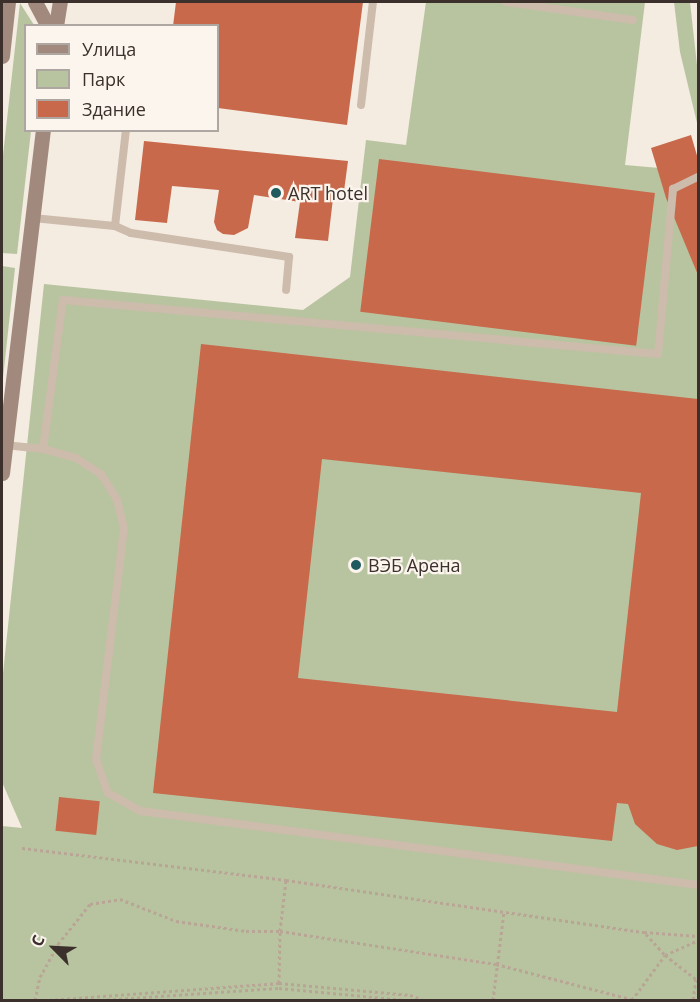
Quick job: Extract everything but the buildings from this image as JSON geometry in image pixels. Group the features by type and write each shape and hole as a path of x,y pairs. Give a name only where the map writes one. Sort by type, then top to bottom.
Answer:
{"street":[{"path":"2,56 8,2"},
{"path":"35,2 47,24"},
{"path":"56,24 60,2"},
{"path":"2,472 43,132"}],"lane":[{"path":"361,105 373,2"},
{"path":"506,2 633,20"},
{"path":"115,226 126,132"},
{"path":"43,449 63,300 658,354 673,189 699,177"},
{"path":"33,218 115,226 131,233 289,257 286,290"},
{"path":"4,445 43,449 76,458 101,474 117,500 124,528 96,759 108,793 141,811 699,885"}],"path":[{"path":"22,848 286,880 699,938"},
{"path":"279,988 280,932 286,880"},
{"path":"35,1000 40,977 58,944 90,904 120,899 176,921 246,931 280,932 496,964 633,1000 666,955 699,938"},
{"path":"493,1000 504,912"},
{"path":"644,932 666,955 696,980 693,1000"},
{"path":"49,1000 279,983 410,995 423,1000"},
{"path":"101,1000 279,988 407,1000"}],"green space":[{"name":"ВЭБ Арена","path":"426,2 645,2 625,165 694,171 698,169 698,1000 2,1000 2,826 22,828 2,782 2,683 44,284 303,310 350,277 366,140 406,145"},
{"path":"674,2 690,2 698,74 698,127 680,52"},
{"path":"20,3 33,24 24,24 24,132 31,132 17,254 2,253 2,164"},
{"path":"2,266 15,268 2,387"}],"place":[{"name":"ART hotel","path":"276,193"},
{"name":"ВЭБ Арена","path":"356,565"}]}
